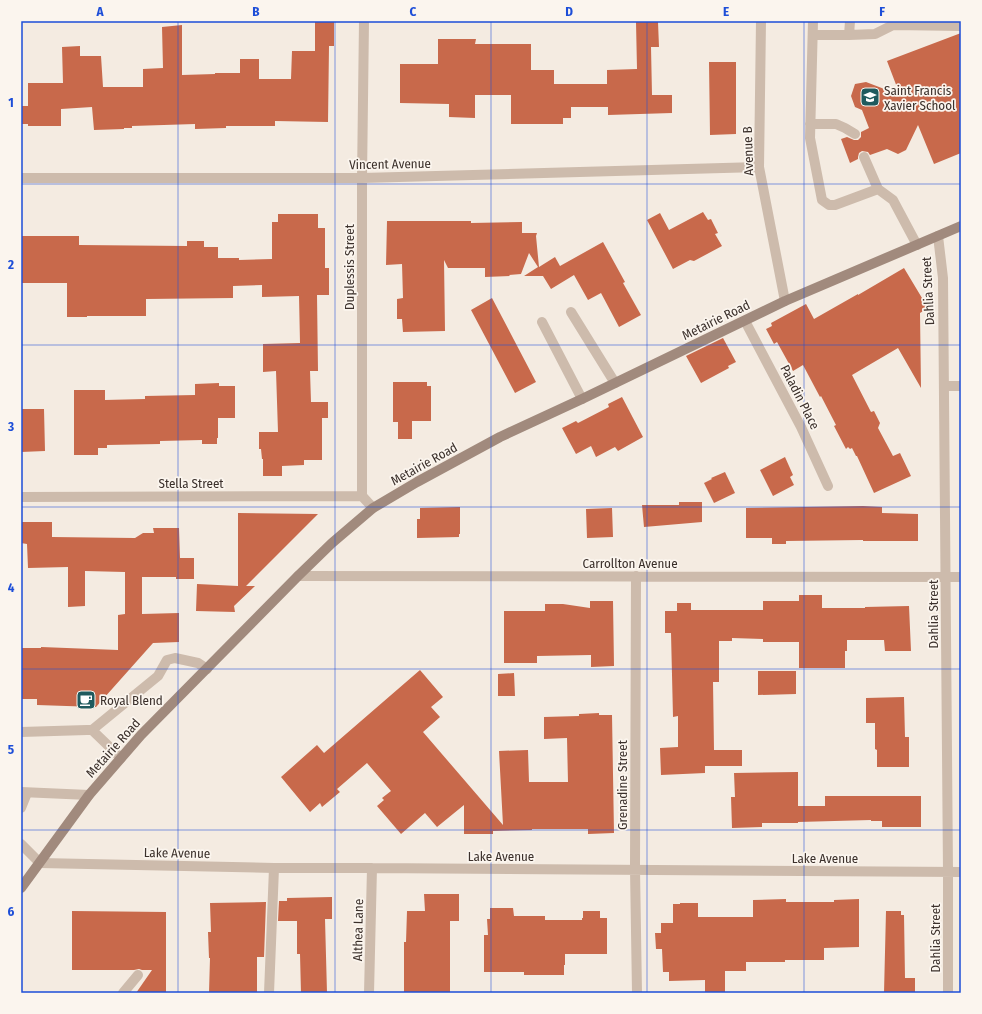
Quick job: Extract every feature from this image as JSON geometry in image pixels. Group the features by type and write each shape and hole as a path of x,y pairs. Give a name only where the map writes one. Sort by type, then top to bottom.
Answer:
{"main road":[{"name":"Metairie Road","path":"21,888 89,794 142,735 298,576 332,543 373,508 417,482 500,437 614,384 785,301 961,226"}],"street":[{"name":"Duplessis Street","path":"362,496 362,178 364,21"},
{"name":"Avenue B","path":"761,21 759,167 785,301"},
{"path":"813,21 810,138 822,200 829,205 835,205 878,189"},
{"path":"849,35 850,21"},
{"path":"813,35 875,34 893,25 961,26"},
{"path":"810,124 836,124 855,134"},
{"path":"864,157 878,189 893,200 917,245"},
{"name":"Vincent Avenue","path":"21,178 362,178 759,167"},
{"name":"Dahlia Street","path":"938,236 943,278 948,993"},
{"path":"571,312 614,384"},
{"name":"Paladin Place","path":"745,321 801,427 828,486"},
{"path":"542,322 582,399"},
{"path":"944,386 961,386"},
{"path":"362,496 373,508"},
{"name":"Stella Street","path":"21,497 362,496"},
{"name":"Carrollton Avenue","path":"298,576 961,577"},
{"name":"Grenadine Street","path":"636,576 635,869 637,993"},
{"path":"21,732 92,730 158,676 167,660 175,658 198,663 207,669"},
{"path":"92,730 121,758"},
{"path":"21,808 24,792 89,794"},
{"path":"23,849 40,863"},
{"name":"Lake Avenue","path":"40,863 274,868 961,872"},
{"path":"269,993 274,868"},
{"name":"Althea Lane","path":"369,993 372,868"},
{"path":"124,993 138,975"}],"building":[{"path":"315,21 334,21 334,46 329,46 328,122 275,121 275,126 226,126 226,128 195,129 195,124 132,126 132,128 124,129 94,130 92,107 61,109 61,126 28,126 28,124 21,124 21,106 28,106 28,83 63,83 62,47 80,46 80,56 101,56 103,87 143,87 143,69 163,68 162,27 182,25 182,75 240,73 240,59 259,59 259,79 291,79 292,51 315,51"},
{"path":"636,22 658,22 659,47 651,47 652,95 672,95 672,113 608,115 608,107 571,107 571,118 563,118 563,124 511,124 511,95 475,95 475,118 449,117 449,104 400,103 400,64 438,64 438,39 476,39 475,44 531,44 531,70 554,70 554,84 607,84 607,70 637,69"},
{"path":"961,33 961,153 934,164 918,125 906,150 898,154 887,149 870,155 868,152 862,151 859,153 858,159 850,163 841,139 847,137 858,140 861,137 861,132 869,128 862,110 855,107 851,96 855,84 866,82 900,95 887,61"},
{"path":"709,62 736,62 736,134 710,135"},
{"path":"703,212 708,220 711,219 718,233 715,234 722,246 694,261 690,260 673,269 647,220 660,213 669,230"},
{"path":"278,214 318,214 318,228 325,228 325,268 329,268 329,295 317,295 318,371 310,371 311,402 328,402 328,418 322,418 322,460 304,460 304,465 282,466 282,476 263,476 263,459 261,449 259,449 259,432 278,432 276,371 263,372 263,344 300,343 299,296 262,297 262,285 233,286 233,298 146,299 146,316 67,317 67,283 21,283 21,236 79,236 79,245 187,246 187,241 204,241 204,247 218,247 218,258 239,258 239,260 272,259 272,222 278,222"},
{"path":"387,221 471,221 471,223 522,222 522,233 537,233 539,267 555,257 560,266 603,242 641,315 619,327 601,293 588,300 574,275 551,289 543,276 524,276 538,267 529,253 521,274 509,275 510,276 485,277 485,268 448,268 444,260 445,331 403,332 402,319 397,319 397,299 403,298 402,264 386,265"},
{"path":"904,268 928,308 920,313 921,388 898,348 852,375 871,412 874,411 880,423 878,428 893,456 900,453 911,476 874,493 852,448 850,449 848,447 846,449 834,426 836,425 803,365 793,371 777,342 774,344 766,329 772,326 771,323 806,304 814,319"},
{"path":"492,298 536,382 515,393 471,310"},
{"path":"723,338 736,362 728,366 729,368 701,383 686,356"},
{"path":"393,382 427,382 427,386 431,386 431,421 412,421 412,439 398,439 398,422 393,422"},
{"path":"219,383 219,386 235,386 235,418 218,418 217,444 202,444 202,440 160,441 160,444 107,445 107,448 98,448 98,455 74,455 74,390 105,390 105,400 145,399 145,396 195,395 195,384"},
{"path":"622,397 643,437 618,451 615,447 596,457 591,446 576,454 562,428 576,421 578,423 609,407 608,404"},
{"path":"21,409 44,409 45,451 21,452"},
{"path":"785,457 793,475 790,477 794,485 773,496 760,470"},
{"path":"725,472 735,493 714,503 704,483"},
{"path":"679,502 702,502 702,522 644,527 642,505 679,505"},
{"path":"460,507 459,537 417,538 417,519 420,519 420,508"},
{"path":"882,507 882,513 918,514 918,541 786,541 786,544 772,544 772,538 746,538 746,508"},
{"path":"612,508 613,537 587,538 586,509"},
{"path":"238,513 318,514 246,586 255,586 234,606 235,612 196,611 197,584 238,586"},
{"path":"21,522 52,522 52,537 135,538 143,533 154,533 153,528 179,528 180,558 194,558 194,579 176,579 176,577 142,577 142,614 179,613 179,642 153,643 96,707 37,705 37,699 21,699 21,648 41,647 118,650 118,615 125,614 125,572 85,571 85,606 68,607 68,567 28,568 27,544 21,543"},
{"path":"799,595 822,595 822,608 909,606 911,651 885,651 884,640 847,640 847,651 845,651 845,668 799,668 799,642 763,642 763,639 732,638 732,641 719,641 719,682 713,682 714,750 742,750 742,766 705,766 705,773 661,775 660,748 678,747 678,716 673,717 671,633 665,633 665,611 677,611 677,603 691,603 691,610 763,610 763,601 799,601"},
{"path":"590,601 613,601 614,666 591,667 591,655 537,656 537,663 504,663 504,611 545,611 545,604 563,604 590,608"},
{"path":"420,670 443,697 431,707 440,717 423,732 503,825 499,751 528,750 529,782 568,782 567,738 544,739 544,717 579,716 579,714 599,713 599,715 612,715 614,833 588,834 588,829 532,829 493,831 493,834 464,834 464,805 437,827 425,813 401,834 377,806 384,800 382,798 391,791 367,763 337,789 340,792 322,807 320,803 310,812 281,777 317,745 324,753"},
{"path":"758,671 796,671 796,694 758,695"},
{"path":"514,673 515,696 498,696 498,674"},
{"path":"904,697 905,737 909,737 909,767 877,767 875,723 866,723 866,698"},
{"path":"798,772 798,806 825,806 825,796 921,796 921,827 882,827 882,821 871,820 762,823 762,827 732,828 731,797 735,797 734,773"},
{"path":"424,894 459,894 459,921 450,921 450,993 404,993 404,942 406,942 407,911 425,911"},
{"path":"332,897 332,919 325,919 327,993 301,993 300,954 297,954 297,921 278,921 279,901 287,901 287,898"},
{"path":"786,899 786,902 834,902 834,900 859,899 859,947 824,948 824,960 746,962 746,971 725,971 725,993 705,993 705,980 669,981 669,972 663,972 662,949 656,949 655,933 661,933 661,923 673,923 673,904 698,903 698,917 753,917 753,900"},
{"path":"266,902 264,957 257,957 257,993 209,993 210,958 208,932 211,932 210,903"},
{"path":"490,908 513,908 514,916 545,916 545,920 582,920 583,911 600,911 600,918 607,918 607,954 565,954 564,975 524,975 524,972 484,972 484,935 488,935 487,919 490,919"},
{"path":"72,911 166,912 166,993 136,993 152,970 72,970"},
{"path":"886,911 901,911 901,915 904,915 905,978 915,978 915,993 884,993"}],"place":[{"name":"Saint Francis Xavier School","path":"870,97"},
{"name":"Royal Blend","path":"86,700"}]}
